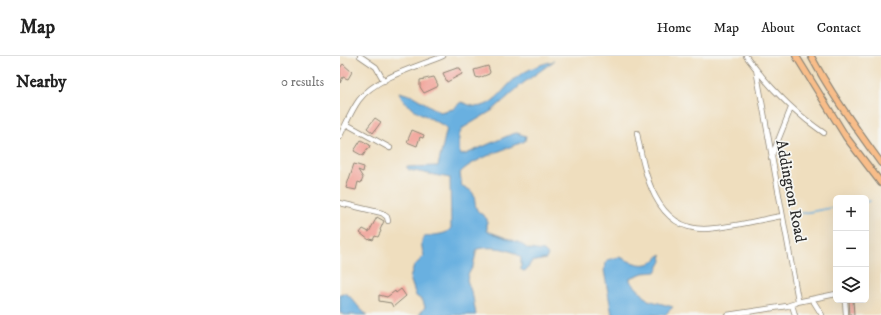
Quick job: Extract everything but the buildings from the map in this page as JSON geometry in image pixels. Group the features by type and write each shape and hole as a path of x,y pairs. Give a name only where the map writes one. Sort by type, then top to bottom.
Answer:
{"main road":[{"path":"796,56 846,137 881,182"},
{"path":"811,56 821,75 853,125 881,163"}],"street":[{"path":"360,56 376,67 384,81"},
{"path":"340,136 364,95 384,81 443,56"},
{"path":"746,56 791,108 824,133"},
{"name":"Addington Road","path":"756,69 771,158 795,280 795,315"},
{"path":"771,158 791,108"},
{"path":"346,124 390,148"},
{"path":"637,133 644,171 649,186 666,211 680,222 696,228 710,228 782,216"},
{"path":"340,203 382,213 388,221"},
{"path":"727,315 833,295"},
{"path":"812,299 822,315"},
{"path":"845,303 846,315"}],"water":[{"path":"554,61 522,84 493,110 463,128 459,135 459,150 461,155 512,134 517,133 526,136 525,141 481,159 465,168 460,173 462,187 473,193 477,210 487,219 487,231 520,243 528,249 544,251 548,255 546,259 531,262 527,270 523,271 521,269 521,258 512,252 494,248 477,249 473,266 467,280 473,297 476,315 419,315 425,307 423,301 416,296 410,278 414,266 424,256 422,248 423,238 426,236 447,232 451,228 450,178 409,170 406,167 438,166 447,128 414,109 403,99 399,92 413,96 440,112 453,109 461,102 474,106 482,106 492,101 521,74 535,67"},
{"path":"661,254 662,261 656,272 643,273 630,278 630,281 648,300 673,307 665,315 612,315 604,270 607,260 619,257 636,264 645,264 654,261"},
{"path":"343,293 349,296 364,313 368,315 344,315 340,313 340,294"}],"waterway":[{"path":"798,214 833,208"}]}
